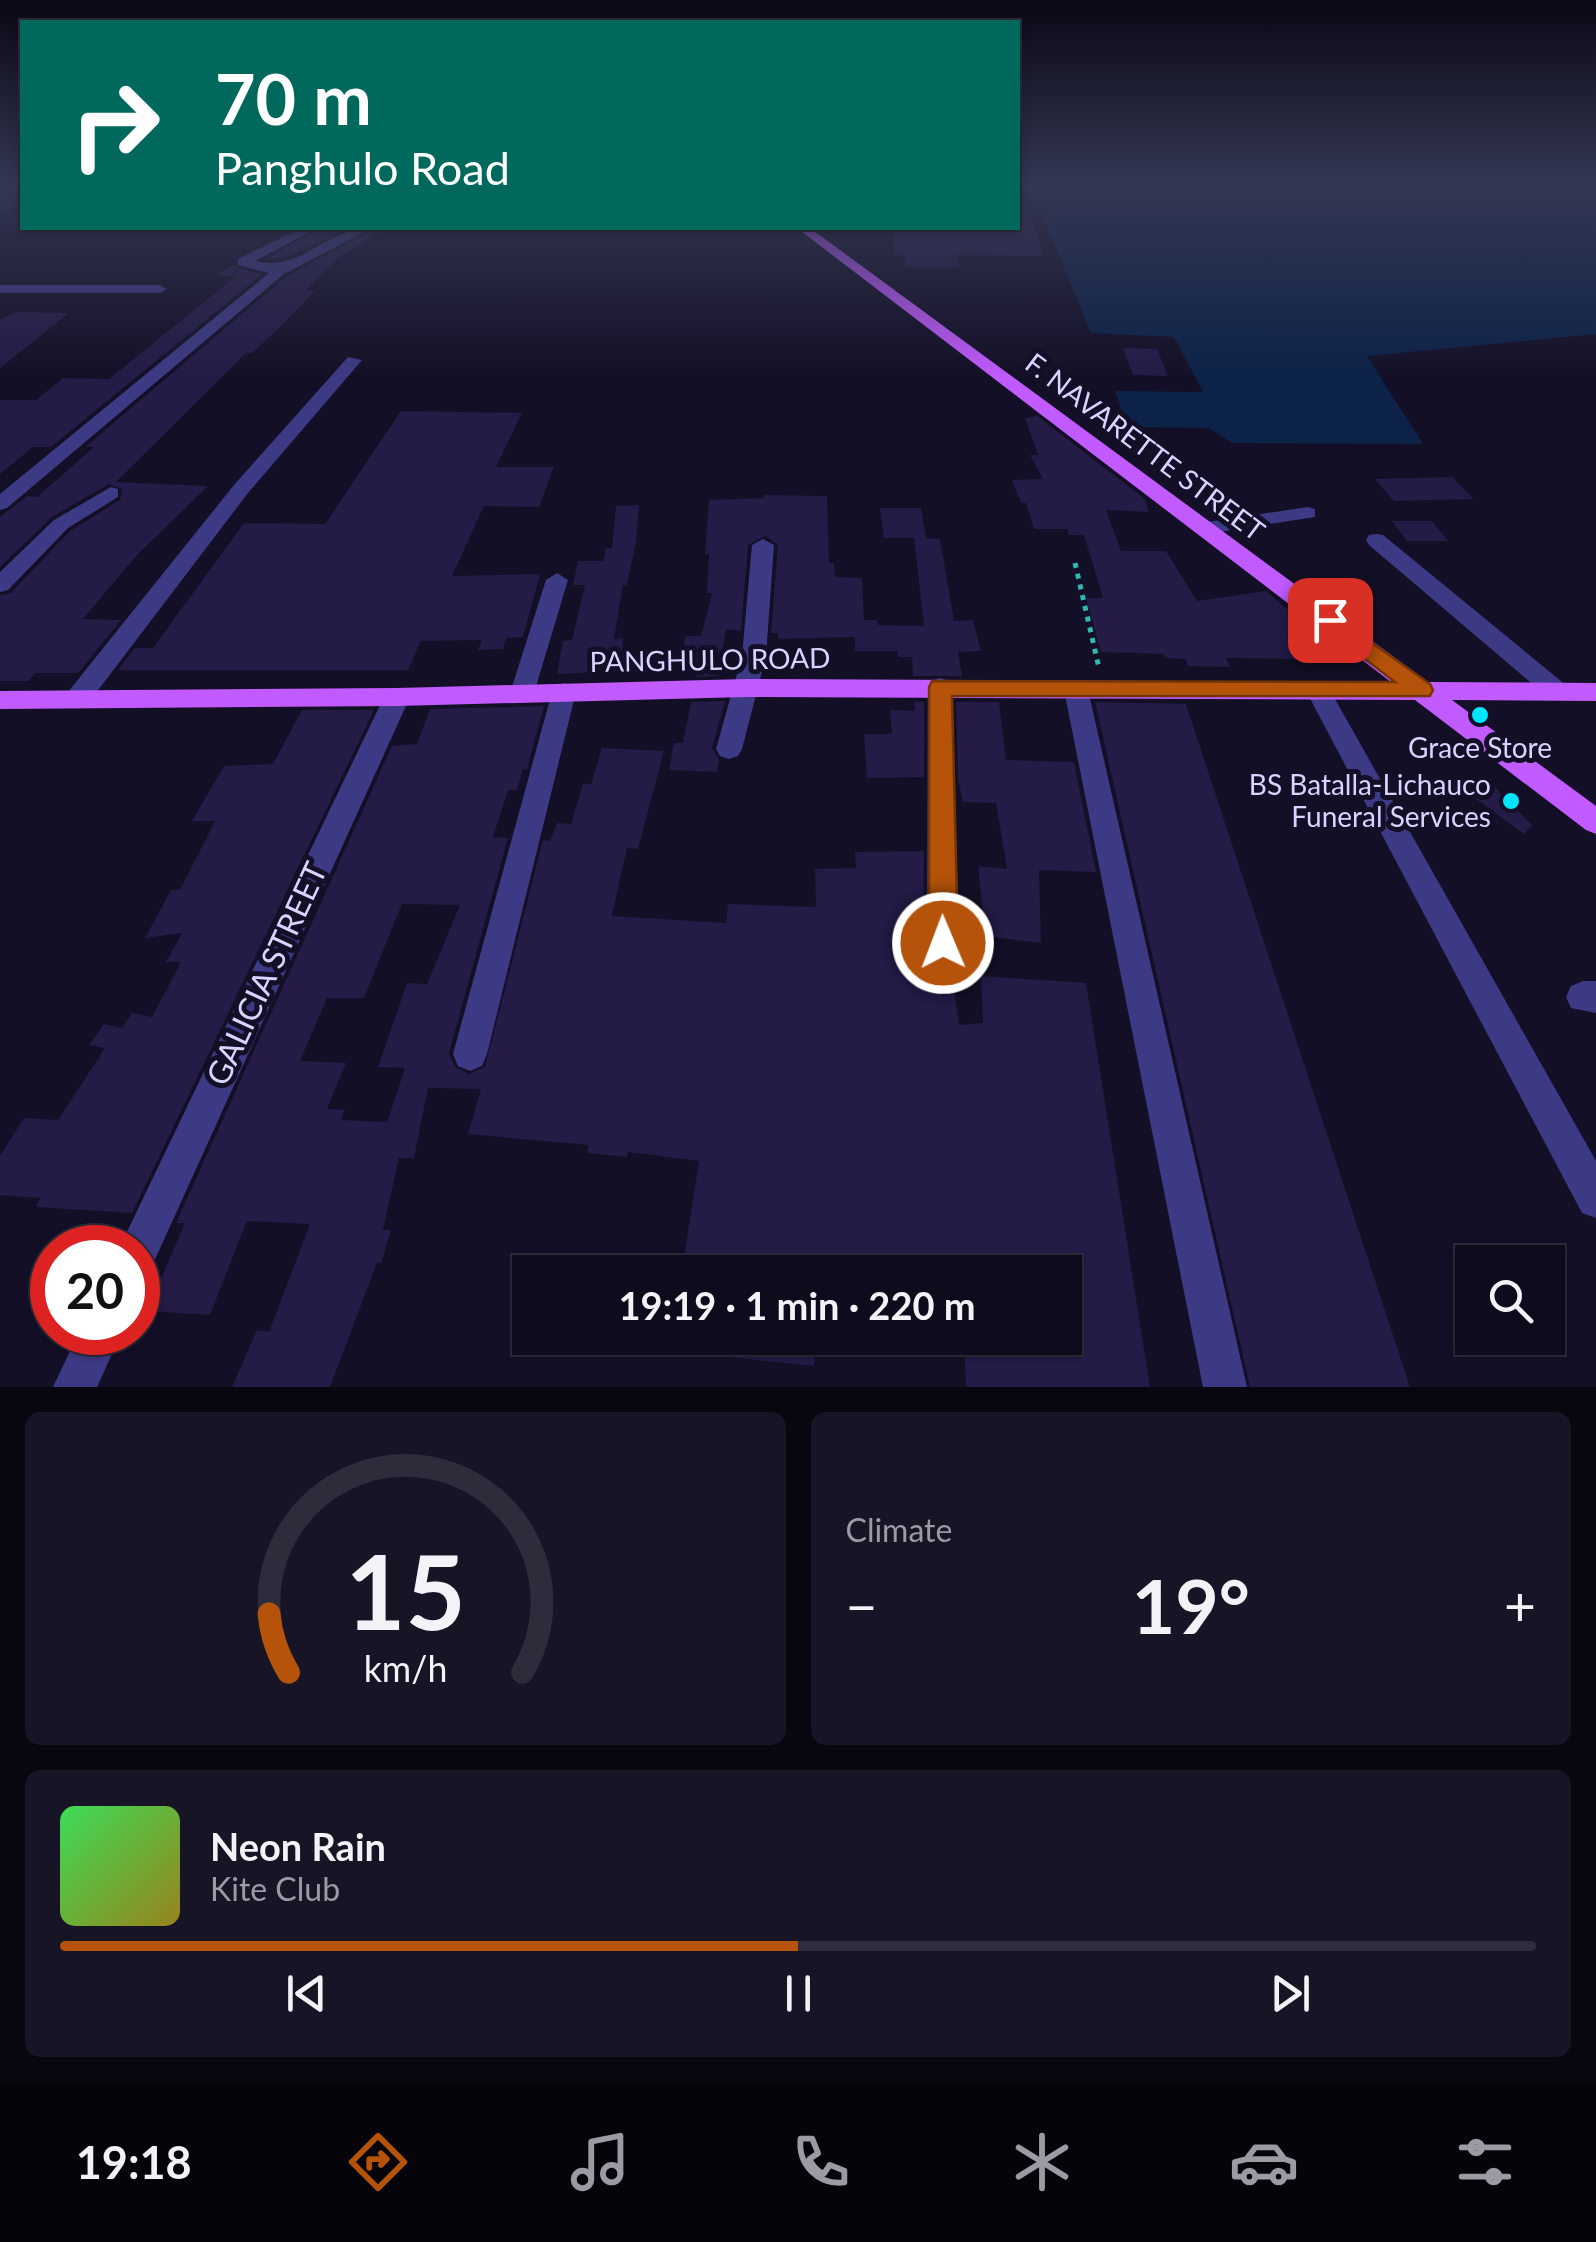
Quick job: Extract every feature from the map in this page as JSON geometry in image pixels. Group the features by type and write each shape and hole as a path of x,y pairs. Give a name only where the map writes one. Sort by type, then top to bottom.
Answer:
{"main road":[{"name":"F. NAVARETTE STREET","path":"831,249 1596,822"},
{"name":"PANGHULO ROAD","path":"0,700 940,687 1596,692"}],"street":[{"path":"270,249 244,262 280,271"},
{"path":"0,504 280,271 325,249"},
{"path":"0,289 160,289"},
{"path":"77,698 241,490 354,360"},
{"path":"0,585 61,524 112,492"},
{"path":"1206,528 1308,514"},
{"path":"1376,540 1558,692"},
{"path":"729,749 754,656 763,544"},
{"path":"522,693 557,580"},
{"path":"940,687 943,943"},
{"path":"1090,690 1225,1387"},
{"path":"1318,691 1596,1199"},
{"path":"470,1054 564,692"},
{"name":"GALICIA STREET","path":"151,1225 398,697"},
{"path":"76,1387 90,1355"}],"path":[{"path":"1075,564 1090,690"}],"water":[{"path":"1056,249 1596,249 1596,334 1367,356 1423,444 1232,443 1209,428 1128,427 1115,391 1203,392 1174,337 1091,333"}],"building":[{"path":"285,249 305,249 287,257 267,259"},
{"path":"337,249 353,249 340,256 305,291 315,291 280,327 252,353 246,353 116,482 208,486 136,556 83,619 121,620 78,673 35,673 29,681 0,681 0,595 11,593 70,531 120,500 122,489 109,484 52,517 0,567 0,517 27,496 37,497 94,447 85,447 286,277"},
{"path":"894,249 1042,249 1044,256 956,255 959,267 906,267 904,255 894,255"},
{"path":"234,265 261,275 51,447 33,447 0,474 0,400 36,400 63,378 109,379 235,277 216,274"},
{"path":"17,312 69,313 0,368 0,319"},
{"path":"1123,348 1157,349 1168,376 1133,375"},
{"path":"401,411 522,413 496,467 554,467 539,507 484,506 452,576 540,574 523,637 506,638 503,649 478,650 482,640 421,641 408,670 118,670 135,648 153,648 244,523 325,524"},
{"path":"1037,416 1145,499 1149,512 1106,510 1121,551 1166,551 1197,601 1266,591 1315,633 1287,637 1302,659 1226,658 1230,667 1188,666 1185,659 1165,658 1164,654 1101,652 1086,598 1103,598 1084,535 1069,535 1067,529 1034,529 1026,503 1021,503 1012,480 1043,479 1030,455 1038,455 1025,418"},
{"path":"1452,477 1474,499 1394,501 1375,479"},
{"path":"764,495 827,496 829,563 834,563 835,577 862,578 864,620 877,620 878,625 924,626 914,538 940,539 954,621 973,620 981,651 958,652 962,676 913,676 912,657 898,657 898,651 855,651 855,637 778,639 778,633 771,633 778,545 765,536 748,545 741,631 726,629 718,676 696,677 698,667 679,666 686,636 701,636 712,593 707,593 709,554 705,554 709,500"},
{"path":"639,505 636,542 627,585 623,585 614,639 623,638 620,671 557,674 563,641 572,640 585,585 573,585 578,561 603,561 606,548 612,548 616,506"},
{"path":"880,508 921,508 926,538 884,538"},
{"path":"1392,521 1432,521 1448,541 1407,541"},
{"path":"725,701 712,748 719,760 717,772 669,770 674,743 683,743 691,702"},
{"path":"914,702 924,702 924,777 867,778 864,734 892,734 890,710 915,711"},
{"path":"956,702 999,702 1006,760 1074,762 1096,872 1039,870 1041,943 985,936 978,866 1007,869 996,803 963,802 958,779"},
{"path":"1095,702 1186,704 1410,1387 1250,1387"},
{"path":"544,706 527,769 523,769 517,790 508,790 493,837 508,838 449,1053 455,1067 469,1074 485,1067 543,840 550,841 557,823 571,824 583,784 591,784 602,748 664,751 638,849 627,848 612,916 726,923 728,904 816,907 815,869 856,868 855,852 924,851 923,943 935,958 935,973 952,974 959,1025 983,1023 981,976 1086,983 1150,1387 966,1387 965,1355 1082,1355 1082,1255 685,1255 699,1161 628,1152 627,1157 587,1153 589,1145 468,1134 481,1089 428,1088 414,1158 399,1158 383,1230 391,1230 381,1263 377,1263 330,1387 232,1387 257,1330 269,1332 310,1224 247,1221 210,1315 160,1312 160,1281 185,1223 176,1223 392,746 417,744 430,709","holes":["402,904 460,905 427,984 407,983 378,1067 405,1068 387,1122 341,1120 345,1110 327,1109 346,1063 300,1061 327,998 364,998"]},
{"path":"302,710 374,710 132,1213 36,1207 40,1198 0,1195 0,1156 24,1118 58,1120 105,1048 89,1045 104,1024 122,1028 132,1013 152,1017 181,962 166,962 182,933 145,938 171,890 180,890 215,821 192,821 224,766 273,764"},
{"path":"1491,783 1532,825 1524,834 1472,796"},
{"path":"710,1355 815,1355 814,1366"}],"place":[{"name":"Grace Store","path":"1480,715"},
{"name":"BS Batalla-Lichauco Funeral Services","path":"1511,801"}],"route":[{"path":"943,943 940,687 1422,690 1330,620"}]}
